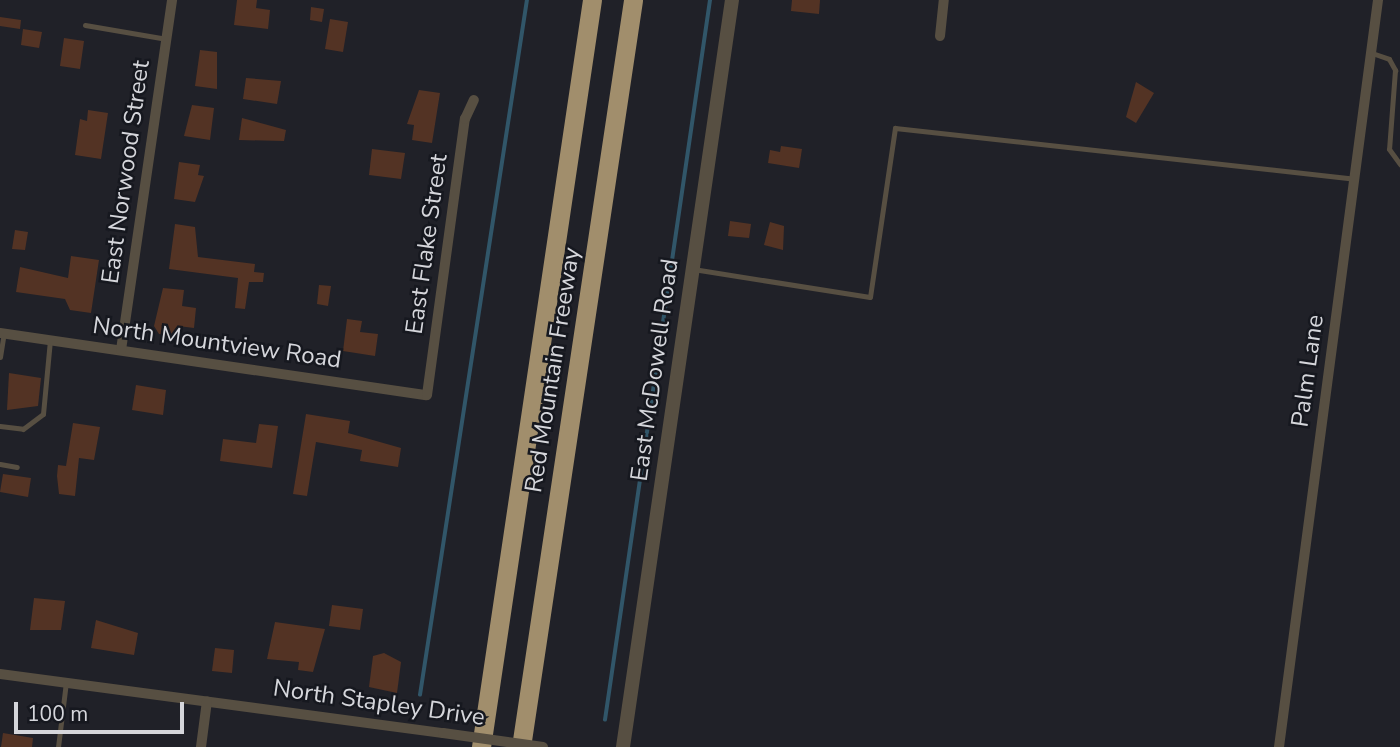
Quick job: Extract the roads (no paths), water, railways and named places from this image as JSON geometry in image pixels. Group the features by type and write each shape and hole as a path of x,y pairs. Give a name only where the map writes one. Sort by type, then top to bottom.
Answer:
{"highway":[{"name":"Red Mountain Freeway","path":"481,747 592,0"},
{"name":"Red Mountain Freeway","path":"521,747 633,0"}],"street":[{"name":"East Norwood Street","path":"121,350 172,0"},
{"name":"East McDowell Road","path":"623,747 732,0"},
{"path":"940,36 944,0"},
{"name":"Palm Lane","path":"1279,747 1378,0"},
{"name":"East Flake Street","path":"427,395 465,118 474,100"},
{"name":"North Mountview Road","path":"2,333 427,395"},
{"name":"North Stapley Drive","path":"0,674 543,747"},
{"path":"201,747 207,701"}],"lane":[{"path":"85,25 167,38"},
{"path":"1371,53 1389,60 1395,70 1388,149 1400,164"},
{"path":"693,269 870,297 895,128 1354,179"},
{"path":"0,357 2,333"},
{"path":"0,426 23,429 43,414 50,340"},
{"path":"0,464 17,467"},
{"path":"58,747 66,682"}],"waterway":[{"path":"420,695 527,0"},
{"path":"605,720 710,0"}]}
